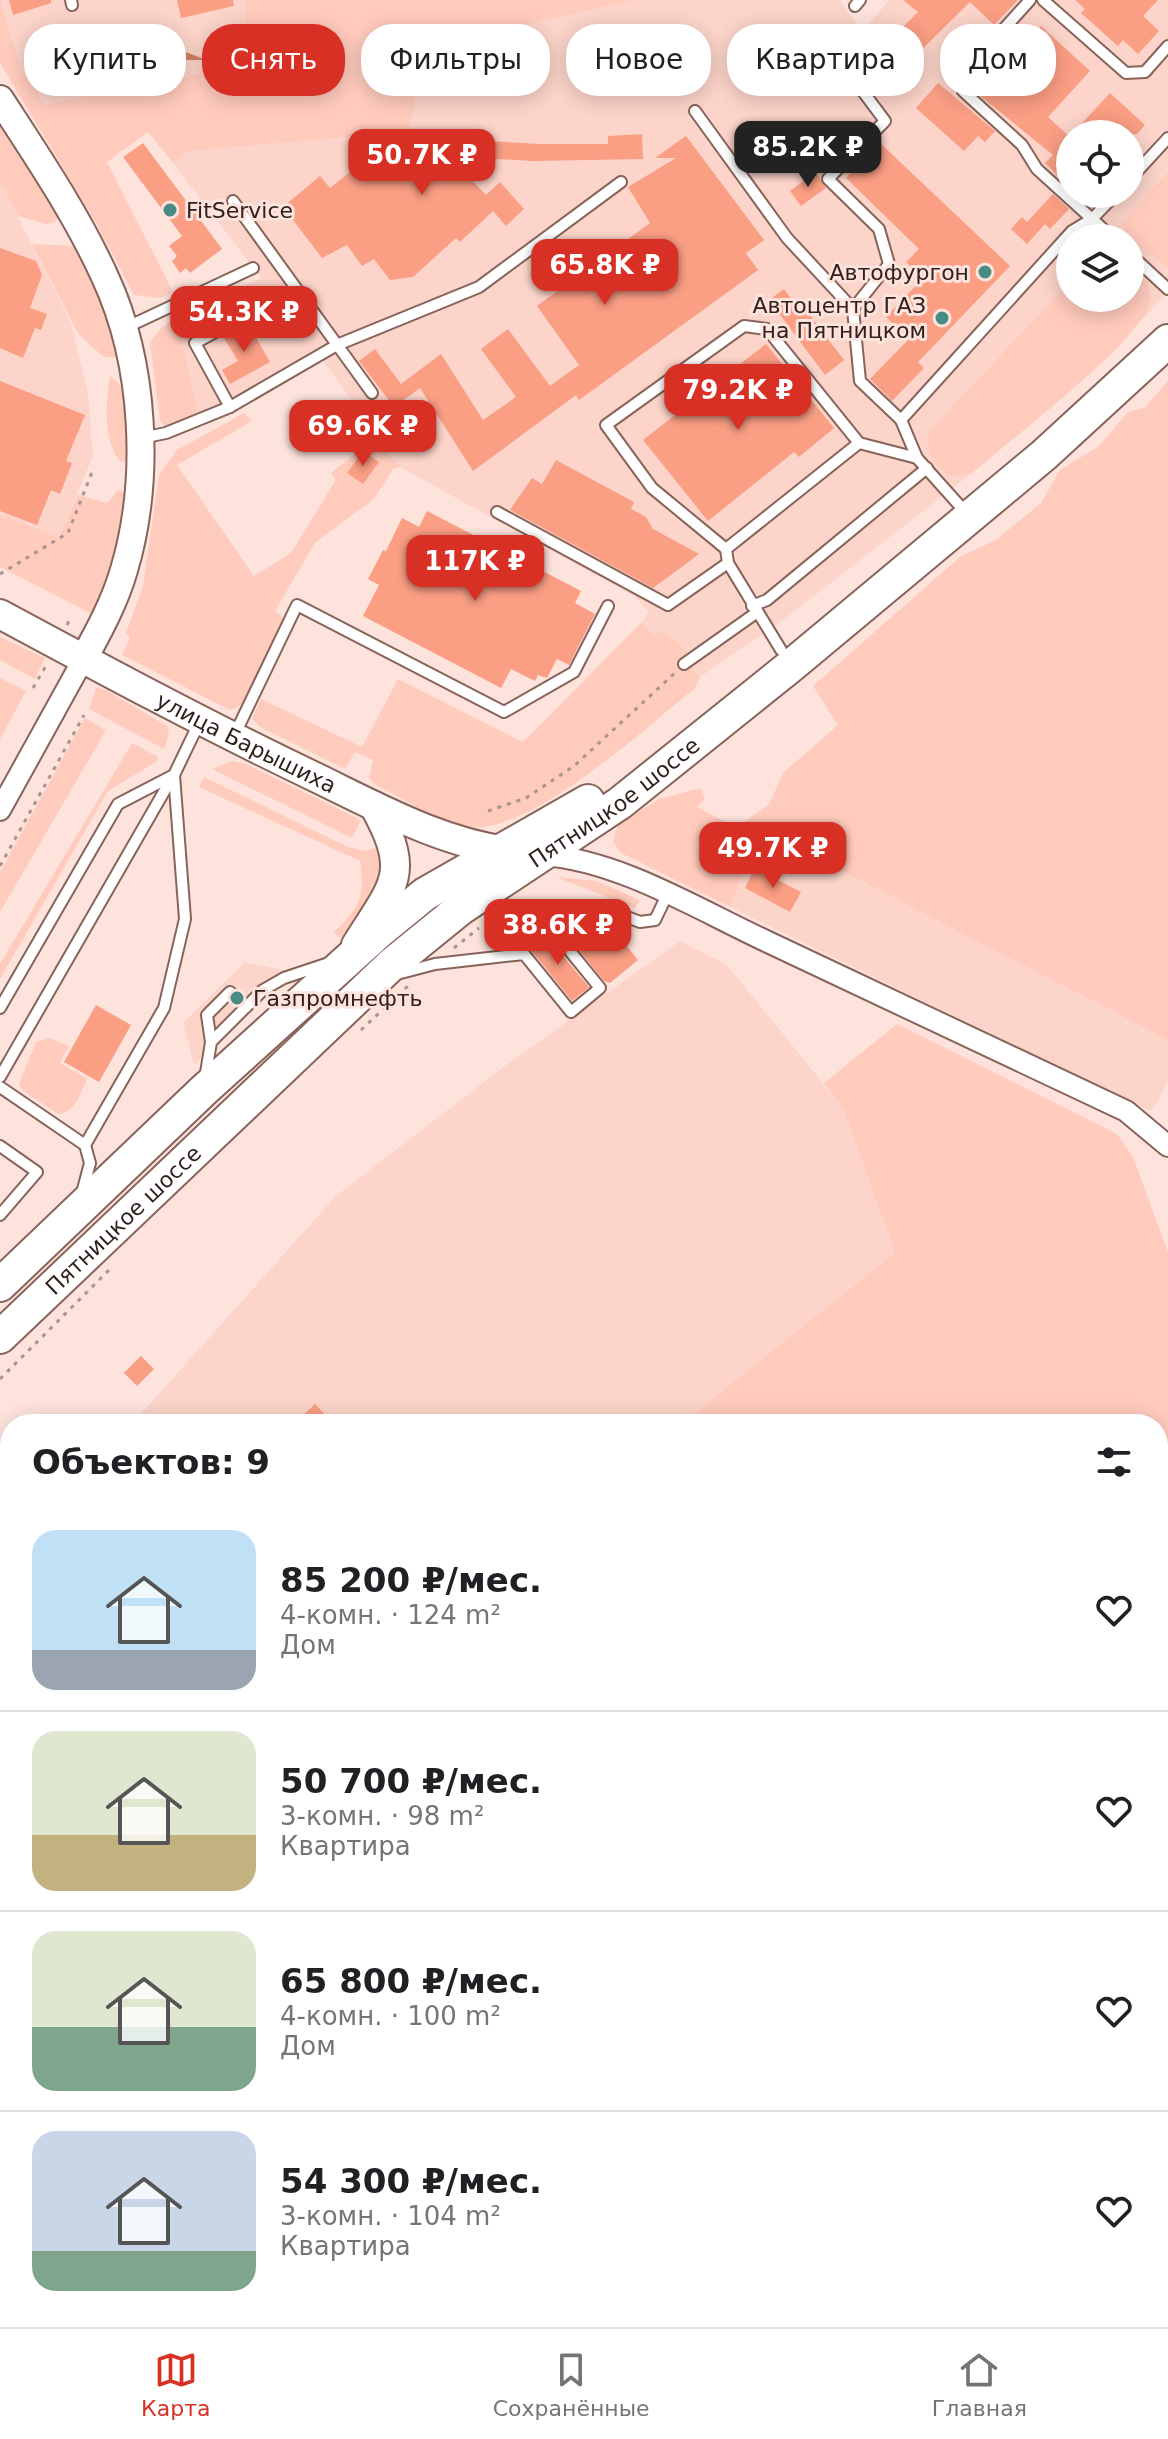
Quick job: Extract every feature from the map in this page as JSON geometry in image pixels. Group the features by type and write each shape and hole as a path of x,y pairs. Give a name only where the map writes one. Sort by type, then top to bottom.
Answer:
{"main road":[{"name":"Пятницкое шоссе","path":"0,1337 369,985 471,917 543,855 620,803 965,511 1168,314"},
{"name":"Пятницкое шоссе","path":"0,1285 347,958 425,894 483,852 613,784 781,650 1114,395 1168,341"},
{"name":"улица Барышиха","path":"0,614 199,721 374,806 483,852 543,855"},
{"path":"347,958 395,879 395,847 374,806"},
{"path":"471,917 481,881 483,852"}],"street":[{"path":"0,99 98,264 123,329 136,387 139,438 134,523 125,568 112,605 0,810"},
{"path":"543,855 587,862 667,895 1126,1111 1168,1146"}],"lane":[{"path":"1030,0 963,74 963,91 1022,145 1037,169 1098,224"},
{"path":"1043,0 1126,73 1145,72 1168,46"},
{"path":"853,309 889,264 879,229 828,179 885,121 866,96"},
{"path":"695,111 787,238 853,309 860,381 901,420 917,458 965,511"},
{"path":"1144,164 1168,138"},
{"path":"139,438 166,433 230,407 337,345 479,287 621,182"},
{"path":"233,201 372,393"},
{"path":"901,420 1072,231 1092,219 1103,208"},
{"path":"1144,267 1168,289"},
{"path":"123,329 253,268"},
{"path":"230,407 195,343 255,310"},
{"path":"781,650 728,563 726,549 652,488 606,425 744,326 767,329 859,443 917,458"},
{"path":"726,549 859,443"},
{"path":"684,664 927,468"},
{"path":"497,512 668,605 728,563"},
{"path":"233,738 297,605 504,712 574,672 608,606"},
{"path":"0,1077 174,775 199,721"},
{"path":"0,1008 118,804 174,775"},
{"path":"85,1145 164,1008 185,919 174,775"},
{"path":"369,985 435,964 524,954 571,1012 600,988 565,945 609,910 640,922 655,920 667,895"},
{"path":"211,1042 263,990 284,978 347,958"},
{"path":"204,1090 211,1042 207,1015 230,992 246,1007"},
{"path":"0,1087 85,1145 90,1163 77,1210"},
{"path":"0,1146 37,1172 0,1215"}],"path":[{"path":"0,574 68,533 94,467"},
{"path":"65,628 71,617"},
{"path":"33,688 47,663"},
{"path":"488,811 526,798 574,766 684,664"},
{"path":"0,866 84,715"},
{"path":"351,1040 435,964 471,917"},
{"path":"0,1379 112,1267"}],"shaded area":[{"path":"0,0 246,0 245,24 202,24 202,73 186,76 186,24 24,24 24,72"},
{"path":"0,0 24,72 24,96 40,96 45,104 86,96 186,96 186,76 202,73 202,96 345,96 345,24 245,24 246,0 634,0 530,24 361,24 361,96 416,96 408,132 188,151 173,163 148,132 107,162 173,292 160,298 134,295 96,223 0,63"},
{"path":"634,0 840,0 856,24 727,24 727,96 924,96 924,24 869,24 889,0 1168,0 1168,293 1092,370 972,473 783,620 700,677 641,623 649,612 634,596 400,467 320,356 199,415 177,319 261,278 173,163 188,151 408,132 416,96 550,96 550,24 530,24"},
{"path":"186,52 202,58 186,60"},
{"path":"40,96 86,96 45,104"},
{"path":"0,121 60,214 55,222 46,224 18,216 0,181"},
{"path":"1168,172 1168,268 1144,249 1144,224 1122,224 1136,208 1144,208 1144,199"},
{"path":"0,181 71,323 88,393 93,456 59,537 0,515"},
{"path":"32,244 76,246 96,278 121,346 115,357 104,357 79,335"},
{"path":"1144,280 1150,302 1142,319 1124,341 972,473 953,477 940,469 929,452 930,430 1056,297 1056,312 1144,312"},
{"path":"177,319 199,415 165,427 160,420 150,342 162,327"},
{"path":"110,376 128,392 129,458 123,463 116,456 109,435 107,397"},
{"path":"1168,381 1168,1040 761,829 730,907 621,853 613,842 618,825 659,799 701,788 705,799 697,807 736,828 769,804 784,772 838,725 813,686 961,556 996,540 1041,503 1060,470 1099,446 1128,412 1144,408"},
{"path":"244,413 252,421 177,465 254,576 291,553 336,480 331,473 376,437 400,467 393,469 374,499 315,543 275,611 287,621 264,672 248,697 230,710 122,655 130,637 126,633 143,586 159,475 177,450"},
{"path":"118,490 126,493 119,551 96,616 0,567 0,515 59,537 78,495 107,503"},
{"path":"641,623 655,636 662,630 681,645 687,653 688,666 700,677 695,688 585,777 520,816 490,826 454,825 376,785 369,778 373,760 355,752 345,769 260,727 252,719 261,699 362,747 398,679 523,742"},
{"path":"0,637 45,658 35,679 0,660"},
{"path":"0,678 26,691 0,739"},
{"path":"96,688 106,690 167,726 169,734 164,749 89,709"},
{"path":"85,718 106,730 0,912 0,872"},
{"path":"132,743 158,757 156,762 108,791 0,979 0,964"},
{"path":"232,761 244,763 361,820 352,838 212,769"},
{"path":"204,777 348,847 365,851 389,844 379,900 340,938 334,932 359,901 362,884 360,861 199,787"},
{"path":"761,829 1168,1040 1168,1080 1159,1100 1150,1111 730,907"},
{"path":"556,877 597,881 640,900 635,908"},
{"path":"680,941 727,965 843,1108 895,1253 694,1414 141,1414 336,1196 501,1069"},
{"name":"Газпромнефть","path":"245,962 291,972 194,1065 183,1023"},
{"path":"897,1024 1117,1134 1133,1157 1168,1252 1168,1414 694,1414 895,1253 843,1108 824,1083"},
{"path":"50,1038 69,1046 60,1063 87,1079 73,1106 58,1114 22,1090 19,1084 36,1042"}],"building":[{"path":"9,0 51,0 51,3 13,15"},
{"path":"177,0 233,0 234,6 181,18"},
{"path":"903,0 1018,0 995,24 970,2 948,24 940,24 940,31 924,47 924,24 906,24 918,12"},
{"path":"1075,0 1158,0 1143,16 1159,31 1138,54 1123,40 1118,46 1081,13 1085,9"},
{"path":"1056,40 1090,71 1048,117 1056,124 1056,174 1045,163 1053,155 980,96 1056,96"},
{"path":"938,83 940,96 953,96 995,131 985,142 978,136 964,151 916,108"},
{"path":"1110,93 1140,120 1085,120"},
{"path":"408,132 411,135 448,133 449,139 540,144 608,144 608,136 642,134 643,159 533,161 449,156 486,195 500,182 524,209 506,226 493,211 460,242 456,238 413,277 390,280 374,259 362,266 347,245 322,258 283,207 320,176 330,188 379,149 374,134"},
{"path":"686,136 764,240 746,253 758,270 579,400 576,395 473,471 420,388 394,407 359,361 375,349 401,384 441,354 483,420 516,397 481,349 508,329 550,386 579,365 537,306 650,223 628,187 676,158 655,158"},
{"path":"143,143 222,249 190,273 186,268 180,273 172,261 177,256 169,246 182,236 123,157"},
{"path":"880,143 1010,266 918,362 924,368 892,401 870,379 909,339 886,317 923,278 906,262 919,249 846,178"},
{"path":"816,172 826,188 801,206 790,191"},
{"path":"1053,194 1056,208 1069,209 1050,229 1045,224 1027,244 1011,229 1022,217 1027,222"},
{"path":"0,248 36,261 42,275 30,308 47,314 41,330 35,328 23,358 0,348"},
{"path":"784,289 801,313 806,310 844,360 825,375 769,300"},
{"path":"248,324 270,362 230,384 222,370 238,361 224,338"},
{"path":"766,344 834,428 799,457 794,452 708,521 643,440"},
{"path":"0,381 85,415 66,461 72,463 60,494 51,490 37,525 0,511"},
{"path":"363,451 379,462 363,484 347,473"},
{"path":"556,460 634,502 631,509 646,517 653,529 699,554 653,588 510,510 532,478 542,484"},
{"path":"427,511 581,591 575,603 595,614 569,665 557,659 547,678 538,675 535,681 511,669 501,688 363,616 379,585 368,579 402,518 419,527"},
{"path":"755,868 801,892 790,912 745,888"},
{"path":"610,925 638,960 610,983 604,981 579,950"},
{"path":"543,932 589,987 572,1001 527,945"},
{"path":"96,1005 131,1025 99,1082 64,1062"},
{"path":"141,1356 154,1369 137,1386 124,1373"},
{"path":"315,1404 324,1414 304,1414"}],"place":[{"name":"FitService","path":"170,210"},
{"name":"Автофургон","path":"985,272"},
{"name":"Автоцентр ГАЗ на Пятницком","path":"942,318"},
{"name":"Газпромнефть","path":"237,998"}]}
